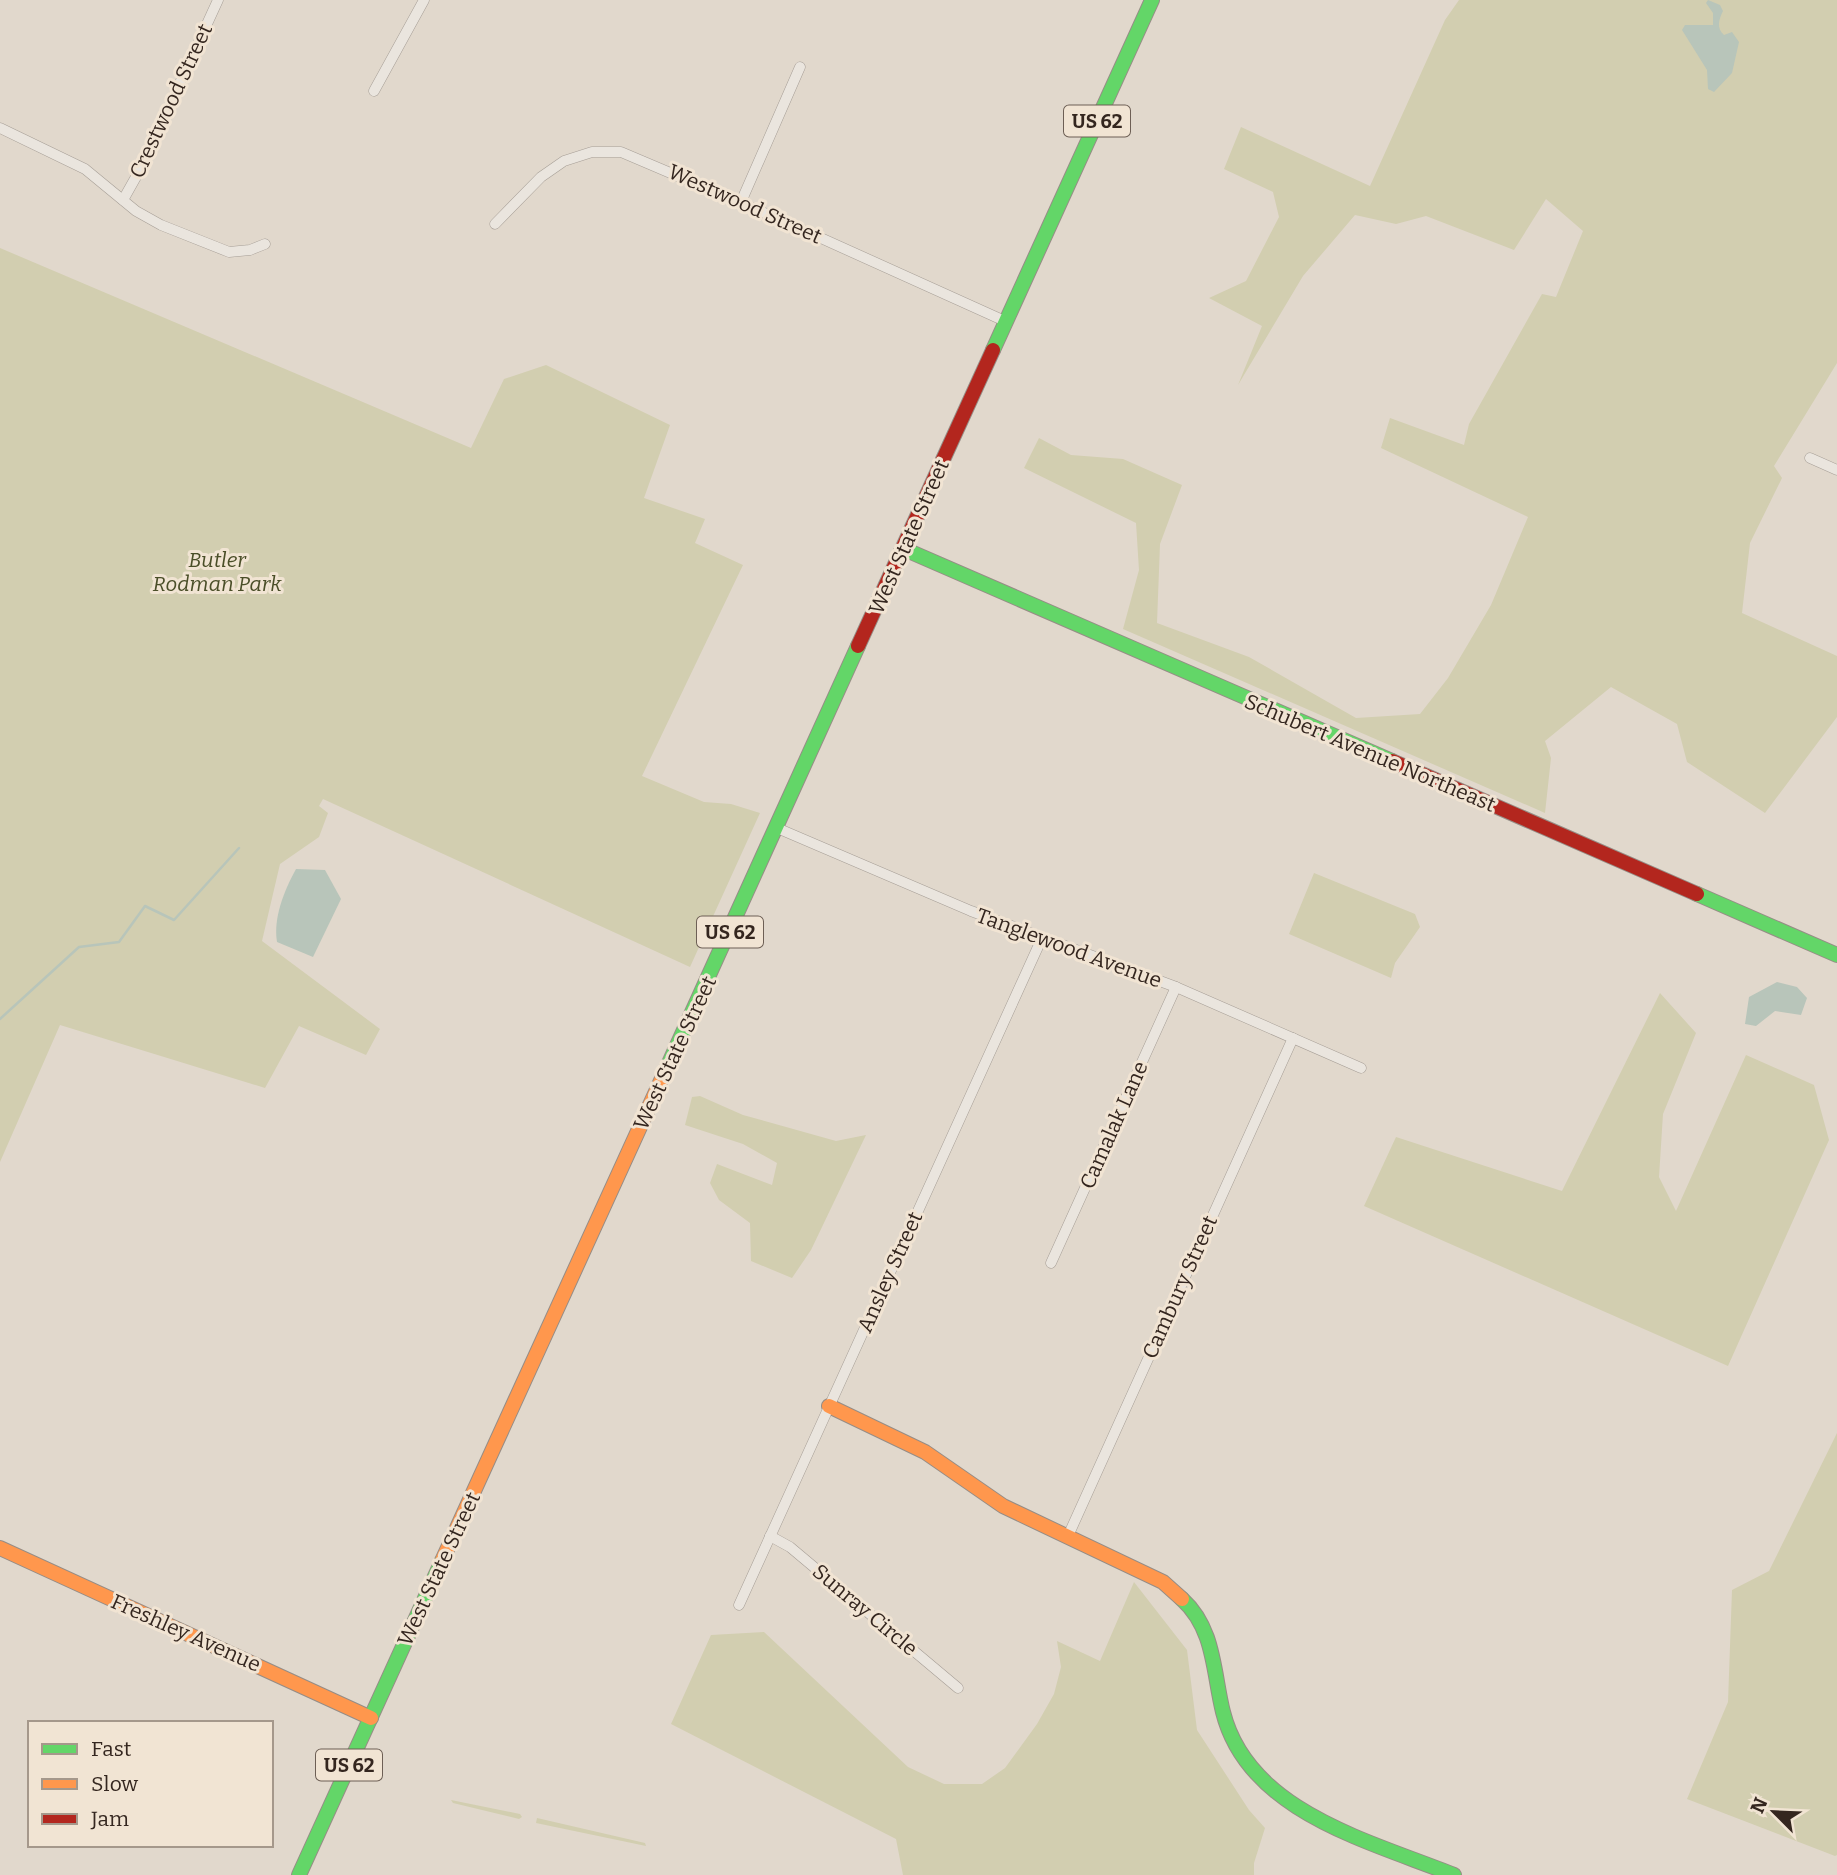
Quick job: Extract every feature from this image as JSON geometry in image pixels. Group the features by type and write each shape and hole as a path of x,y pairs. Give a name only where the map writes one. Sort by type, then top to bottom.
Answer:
{"main road":[{"name":"West State Street","path":"299,1875 1152,0"},
{"name":"Schubert Avenue Northeast","path":"904,549 1837,955"},
{"path":"829,1406 912,1445 990,1499 1163,1582 1195,1611 1214,1651 1225,1716 1234,1744 1250,1769 1270,1790 1301,1809 1454,1875"},
{"name":"Freshley Avenue","path":"0,1548 371,1717"}],"street":[{"name":"Crestwood Street","path":"123,200 141,168 218,0"},
{"path":"374,91 424,0"},
{"path":"741,202 800,67"},
{"path":"0,128 85,169 123,200 161,225 215,248 236,252 265,244"},
{"name":"Westwood Street","path":"495,224 552,168 592,152 621,152 641,158 741,202 1007,322"},
{"path":"1810,458 1837,470"},
{"name":"Tanglewood Avenue","path":"777,828 1042,939 1176,988 1361,1068"},
{"name":"Ansley Street","path":"739,1605 1042,939"},
{"name":"Camalak Lane","path":"1051,1263 1176,988"},
{"name":"Cambury Street","path":"1068,1536 1293,1038"},
{"name":"Sunray Circle","path":"770,1536 790,1547 958,1688"}],"green space":[{"path":"1459,0 1837,0 1837,363 1774,466 1782,478 1750,543 1742,613 1837,656 1837,717 1765,813 1687,762 1677,724 1611,687 1545,741 1551,758 1545,813 1123,629 1139,570 1136,523 1024,468 1039,438 1071,455 1123,459 1182,485 1160,544 1157,623 1249,657 1356,718 1420,714 1448,678 1491,605 1528,517 1381,448 1390,418 1464,445 1469,424 1542,294 1556,297 1583,231 1546,199 1514,250 1426,216 1396,224 1355,215 1303,276 1238,385 1262,326 1209,298 1246,281 1279,217 1273,192 1224,169 1241,127 1370,186 1445,20"},
{"name":"Butler Rodman Park","path":"0,248 471,448 504,379 546,365 670,425 644,498 705,519 695,543 743,565 642,776 704,802 731,804 760,813 690,967 323,799 319,806 328,813 319,837 280,864 262,941 380,1029 366,1055 299,1026 265,1088 60,1025 0,1162"},
{"path":"1314,873 1415,914 1420,927 1395,963 1391,978 1289,934"},
{"path":"1660,993 1696,1033 1663,1114 1659,1177 1676,1211 1746,1055 1814,1085 1829,1140 1728,1366 1364,1206 1396,1137 1562,1191"},
{"path":"700,1096 743,1115 836,1141 866,1135 811,1250 792,1278 751,1261 750,1223 719,1200 710,1183 717,1164 772,1185 777,1163 743,1144 685,1125 692,1097"},
{"path":"1837,1433 1835,1856 1687,1799 1728,1702 1732,1590 1769,1571"},
{"path":"1134,1582 1187,1650 1197,1730 1249,1810 1265,1828 1254,1863 1254,1875 903,1875 896,1839 671,1724 711,1635 764,1632 908,1767 944,1784 982,1784 1005,1768 1037,1724 1054,1694 1061,1667 1057,1641 1100,1661"},
{"path":"451,1800 520,1814 522,1817 519,1819 453,1803"},
{"path":"537,1818 645,1843 646,1846 536,1823"}],"shaded area":[{"path":"1708,0 1720,5 1723,11 1719,23 1721,32 1724,35 1732,32 1739,42 1732,73 1714,92 1708,89 1707,70 1682,30 1685,25 1713,25 1713,13 1706,3"},
{"path":"296,869 325,870 341,899 313,957 277,942 280,905"},
{"path":"1777,982 1797,987 1807,998 1801,1015 1775,1011 1756,1026 1745,1024 1749,997"}],"waterway":[{"path":"0,1019 79,947 119,942 145,906 174,920 239,848"}],"traffic: fast":[{"path":"993,350 1152,0"},
{"path":"904,549 1392,761"},
{"path":"665,1072 858,646"},
{"path":"1697,894 1837,955"},
{"path":"299,1875 442,1561"},
{"path":"1182,1599 1193,1611 1207,1637 1223,1712 1237,1746 1258,1775 1285,1799 1316,1818 1351,1835 1454,1875"}],"traffic: slow":[{"path":"442,1561 665,1072"},
{"path":"829,1406 925,1452 1003,1506 1163,1582 1182,1599"},
{"path":"0,1548 371,1718"}],"traffic: jam":[{"path":"858,646 993,350"},
{"path":"1392,761 1697,894"}]}
